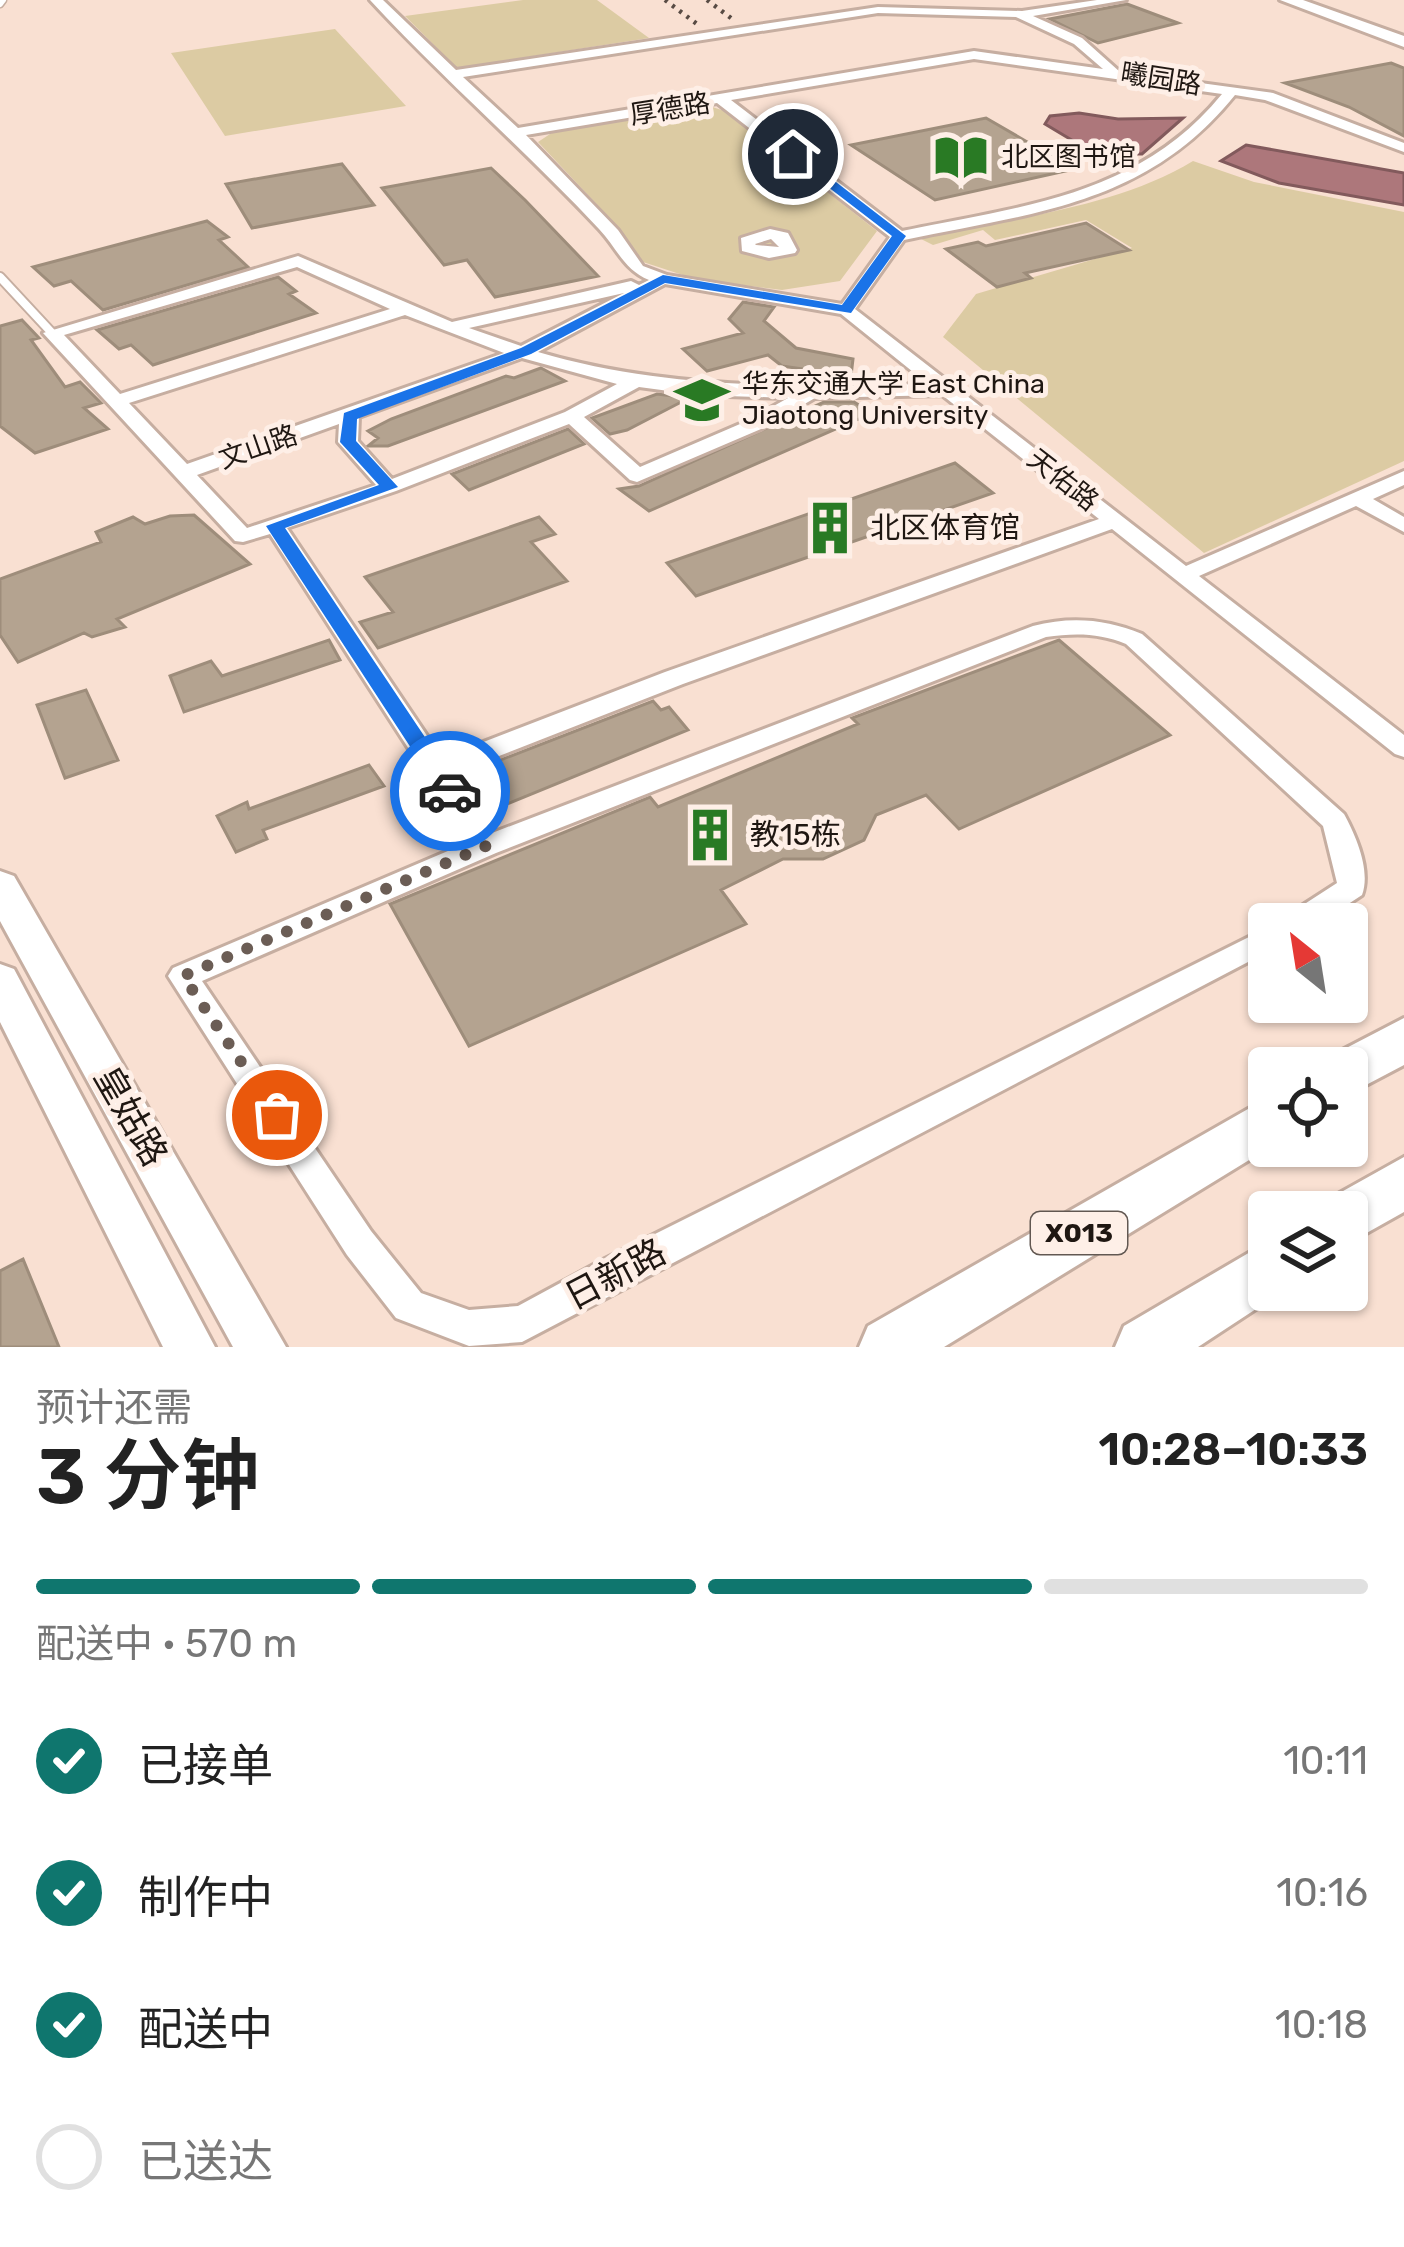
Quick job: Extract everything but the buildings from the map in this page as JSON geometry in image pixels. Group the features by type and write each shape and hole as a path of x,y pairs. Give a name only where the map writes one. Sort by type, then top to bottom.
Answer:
{"main road":[{"path":"1368,1060 1404,1039"},
{"name":"X013","path":"889,1347 1248,1133"},
{"path":"1368,1205 1404,1182"},
{"path":"1145,1347 1248,1281"}],"street":[{"path":"376,0 515,133 612,233 638,269 663,279"},
{"path":"454,74 878,10 959,6 1018,14 1120,0"},
{"path":"1288,0 1404,42"},
{"path":"959,6 965,44"},
{"path":"1018,14 1078,41 1115,72"},
{"name":"曦园路","path":"965,44 1289,103 1404,148"},
{"name":"厚德路","path":"515,133 722,100 965,44"},
{"path":"846,310 899,236 1127,182 1186,146 1213,120 1232,90"},
{"path":"722,100 899,236"},
{"path":"638,380 572,416 389,487 243,536 52,334 298,261 450,328 638,380 735,391 948,389"},
{"path":"450,328 663,279"},
{"name":"天佑路","path":"663,279 846,310 1404,748"},
{"name":"文山路","path":"182,472 350,417 526,351 663,279"},
{"path":"116,401 403,310"},
{"path":"735,391 754,425"},
{"path":"572,416 637,476 754,425 814,391"},
{"path":"350,417 348,442 389,487"},
{"path":"1183,574 1404,477"},
{"path":"1357,497 1404,526"},
{"path":"436,770 674,678 1115,521"},
{"path":"274,526 486,846"},
{"name":"日新路","path":"1248,949 613,1273 523,1324 469,1328 410,1306 359,1243 183,976 486,846 1041,631 1073,625 1107,627 1134,639 1335,821 1352,886 1327,903"},
{"name":"皇姑路","path":"0,886 261,1347"},
{"name":"皇姑路","path":"0,981 190,1347"}],"lane":[{"path":"0,277 52,334"}],"shaded area":[{"path":"523,0 597,0 649,38 457,68 405,16"},
{"path":"335,29 406,106 225,136 171,53"},
{"path":"709,106 725,111 877,231 840,281 782,290 695,279 643,262 620,229 538,142 556,130"},
{"path":"1079,113 1118,119 1183,118 1142,154 1095,154 1045,124 1050,116"},
{"path":"1246,145 1404,173 1404,205 1279,183 1221,161"},
{"path":"1193,161 1254,182 1404,212 1404,461 1204,553 943,337 976,294 1132,248 1086,220 995,240 983,230 933,245 919,238 1095,201"}],"railway":[{"path":"665,0 697,24"},
{"path":"707,0 731,18"}],"way so far":[{"path":"277,1115 183,976 486,846 450,791"}],"place":[{"name":"北区图书馆","path":"961,157"},
{"name":"华东交通大学 East China Jiaotong University","path":"702,400"},
{"name":"北区体育馆","path":"830,528"},
{"name":"教15栋","path":"710,835"}],"route":[{"path":"450,791 274,526 389,487 348,442 350,417 526,351 663,279 846,310 899,236 793,154"}]}
